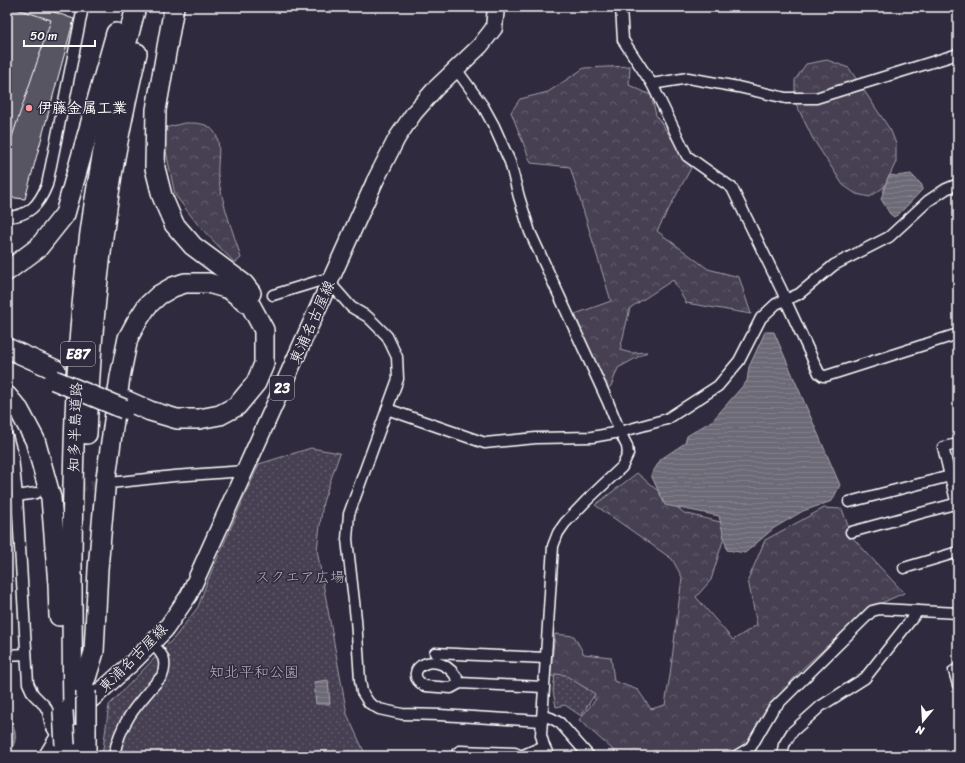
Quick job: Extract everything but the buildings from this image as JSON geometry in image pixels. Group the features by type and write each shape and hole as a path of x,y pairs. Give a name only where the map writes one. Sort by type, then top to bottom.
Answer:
{"highway":[{"path":"7,271 38,248 65,214 123,7"},
{"name":"知多半島道路","path":"67,747 71,653 72,513 75,407 80,330 88,250 100,168 117,80 136,7"},
{"name":"知多半島道路","path":"86,756 84,589 86,462 88,402 98,276 107,206 121,128 130,82 149,7"},
{"path":"7,359 55,375 125,404 158,422 172,426 193,427 217,424 232,417 246,409 260,396 272,376 276,354 275,338 272,324 264,307 244,284 193,246 174,224 162,196 156,168 156,110 174,7"},
{"path":"86,684 94,652 98,569 106,478 120,377 128,338 136,322 147,306 158,295 173,287 185,283 208,283 229,289 251,306 264,330 264,364 256,383 237,406 220,415 199,419 177,419 125,404"},
{"path":"7,348 55,375"},
{"path":"7,396 19,410 35,440 51,498 68,709"}],"main road":[{"name":"東浦名古屋線","path":"47,756 67,747 91,700 132,663 165,630 189,595 375,181 397,138 424,101 480,46 494,28 496,7"}],"street":[{"path":"7,217 22,215 36,205 41,199 47,185 83,7"},
{"path":"621,7 623,40 652,84 687,156 732,188 820,373 823,376 958,334"},
{"path":"652,84 688,78 786,98 816,98 958,54"},
{"path":"456,69 483,106 494,126 510,162 519,198 530,232 627,446 628,454 622,467 565,522 558,533 554,546 543,687 541,735 549,756"},
{"path":"387,409 485,443 536,438 592,437 620,432 667,420 718,386 739,360 761,318 776,304 799,294 834,265 889,237 928,201 946,189 958,184"},
{"path":"273,295 322,280 330,283 351,307 377,324 387,336 397,357 398,379 348,514 348,539 362,692 368,703 379,709 402,714 551,718 560,723 589,756"},
{"path":"7,436 13,457 17,496 27,678 29,688 45,706 51,726 67,747"},
{"path":"851,532 958,506 954,475 943,447 958,444"},
{"path":"110,483 174,476 245,471"},
{"path":"849,502 954,475"},
{"path":"17,496 36,493"},
{"path":"904,568 958,552"},
{"path":"736,756 751,747 773,709 872,612 880,609 958,613"},
{"path":"783,756 784,745 792,732 821,706 866,678 918,611"},
{"path":"114,756 116,746 127,718 162,676 165,669 165,662 162,654 152,643"},
{"path":"435,653 546,658"},
{"path":"7,655 26,654"},
{"path":"958,669 954,671 958,685"},
{"path":"460,683 543,687"},
{"path":"456,756 456,753 460,751 515,753 521,756 544,746"}],"green space":[{"path":"827,60 849,68 891,131 896,144 896,162 884,187 870,197 856,194 843,185 813,139 795,102 795,80 806,64"},
{"path":"630,66 629,85 651,95 656,115 691,168 657,231 708,269 739,277 751,314 686,303 673,280 630,308 620,350 631,353 647,352 618,368 611,386 605,390 575,314 611,301 570,167 531,163 511,112 520,99 548,92 584,68"},
{"path":"184,123 197,123 205,125 212,129 217,137 219,148 218,175 220,186 241,258 235,263 199,226 175,195 166,151 165,128"},
{"name":"知北平和公園","path":"311,448 340,453 323,502 317,550 347,714 366,756 102,756 109,705 175,637 198,607 207,582 259,464"},
{"path":"637,473 684,513 728,524 711,580 696,597 733,640 757,625 748,580 765,540 824,508 842,509 852,537 904,593 868,609 802,669 769,707 744,746 722,756 620,756 579,720 596,699 550,675 555,634 574,636 584,654 611,657 614,681 638,690 651,709 665,705 682,577 672,559 595,505"},
{"path":"555,674 565,675 595,694 581,716 565,705 556,707 553,691"}],"shaded area":[{"path":"911,174 922,185 922,190 899,214 894,217 890,214 881,199 888,177 891,175 896,176"},
{"path":"765,332 774,332 840,485 832,501 803,511 774,528 745,553 727,550 719,516 665,505 651,475 661,459 685,443 687,436 713,420 747,381 749,367"},
{"path":"328,680 330,704 316,704 314,682"},
{"path":"7,713 13,724 15,739 14,744 7,756"}],"tunnel":[{"path":"46,492 110,483"}],"place":[{"name":"伊藤金属工業","path":"29,108"}],"park label":[{"name":"スクエア広場","path":"300,577"}]}
